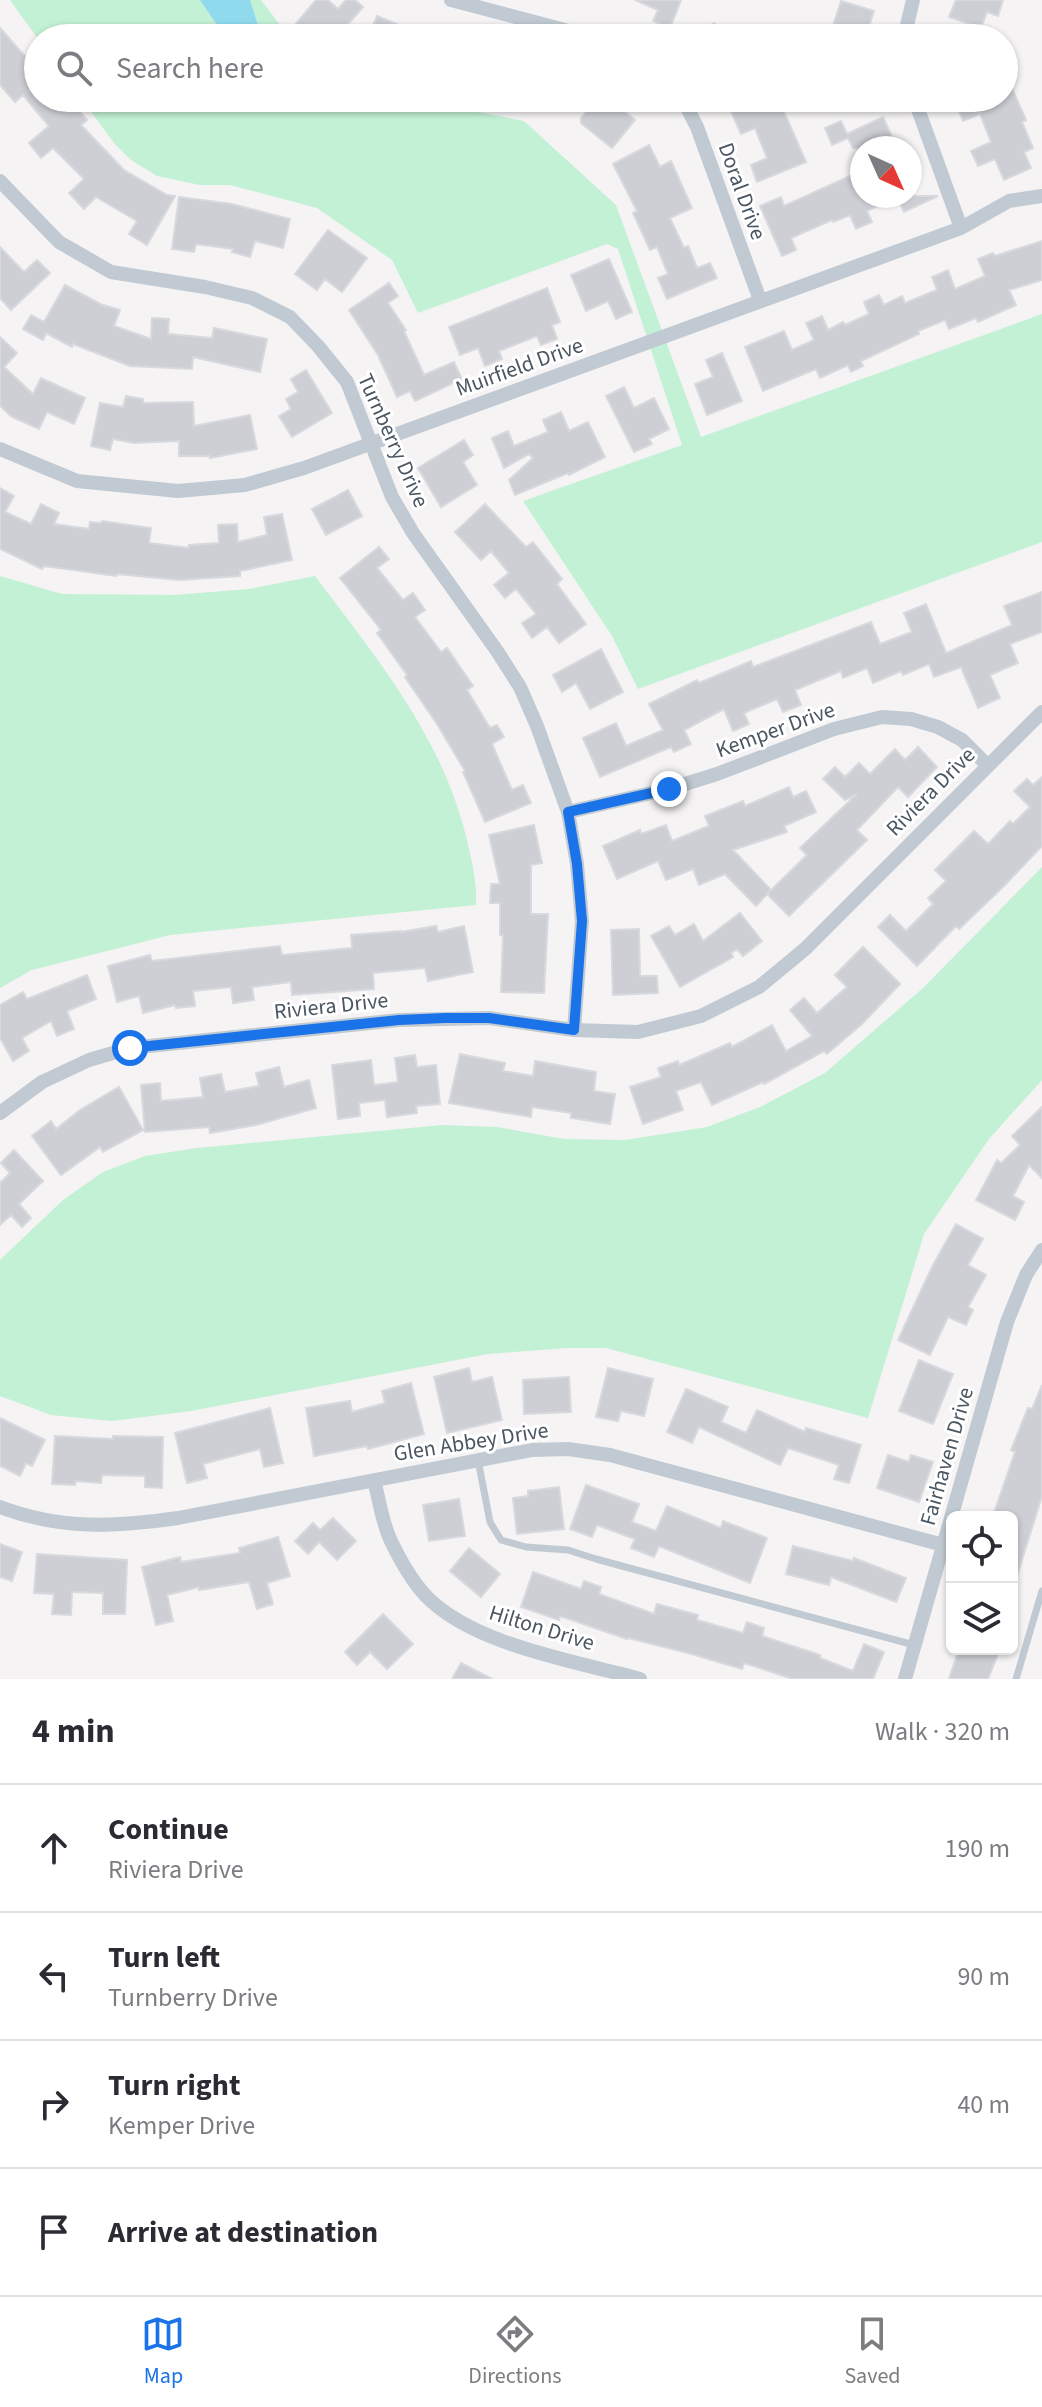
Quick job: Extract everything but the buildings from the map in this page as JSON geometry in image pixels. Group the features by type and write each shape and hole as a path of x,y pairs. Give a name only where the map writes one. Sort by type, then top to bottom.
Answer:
{"street":[{"path":"451,0 542,24"},
{"path":"907,24 913,0"},
{"name":"Doral Drive","path":"689,112 760,300"},
{"path":"919,112 961,228"},
{"name":"Turnberry Drive","path":"0,181 59,242 111,272 252,298 290,317 347,382 392,497 413,533 520,687 568,812 582,921 574,1030"},
{"name":"Muirfield Drive","path":"0,449 77,481 178,491 245,485 304,468 961,228 1009,201 1042,196"},
{"name":"Riviera Drive","path":"0,1113 42,1082 89,1060 130,1048 429,1018 489,1018 574,1030 638,1032 701,1016 759,987 805,949 1042,712"},
{"name":"Kemper Drive","path":"568,812 681,785 834,729 882,717 911,719 938,727 962,740 987,765"},
{"name":"Fairhaven Drive","path":"905,1679 1007,1322 1026,1275 1042,1250"},
{"name":"Glen Abbey Drive","path":"0,1507 50,1521 122,1526 532,1450 568,1449 610,1455 943,1545"},
{"name":"Hilton Drive","path":"374,1480 389,1536 407,1569 426,1595 448,1614 502,1642 640,1679"}],"lane":[{"path":"478,1460 490,1522 501,1540 526,1547 568,1550 914,1645"},
{"path":"1016,1679 1042,1591"}],"green space":[{"path":"10,0 261,0 279,24 27,24"},
{"path":"91,112 478,112 524,121 616,205 701,437 1042,314 1042,542 638,689 612,636 523,501 682,445 618,249 607,244 418,313 392,260 317,208 230,185 200,185 157,176 131,160"},
{"path":"0,576 62,594 174,595 249,589 315,576 385,670 443,770 468,845 476,905 170,935 32,970 0,988"},
{"path":"1042,867 1042,1080 989,1139 924,1234 868,1418 606,1348 488,1354 191,1411 112,1421 51,1415 0,1396 0,1260 63,1200 103,1172 145,1156 197,1148 442,1125 497,1127 564,1139 625,1140 707,1127 760,1107 825,1073 923,988"}],"water":[{"path":"200,0 250,0 258,24 216,24"}],"route":[{"path":"130,1048 445,1018 489,1018 574,1030 582,921 568,812 669,789"}]}
